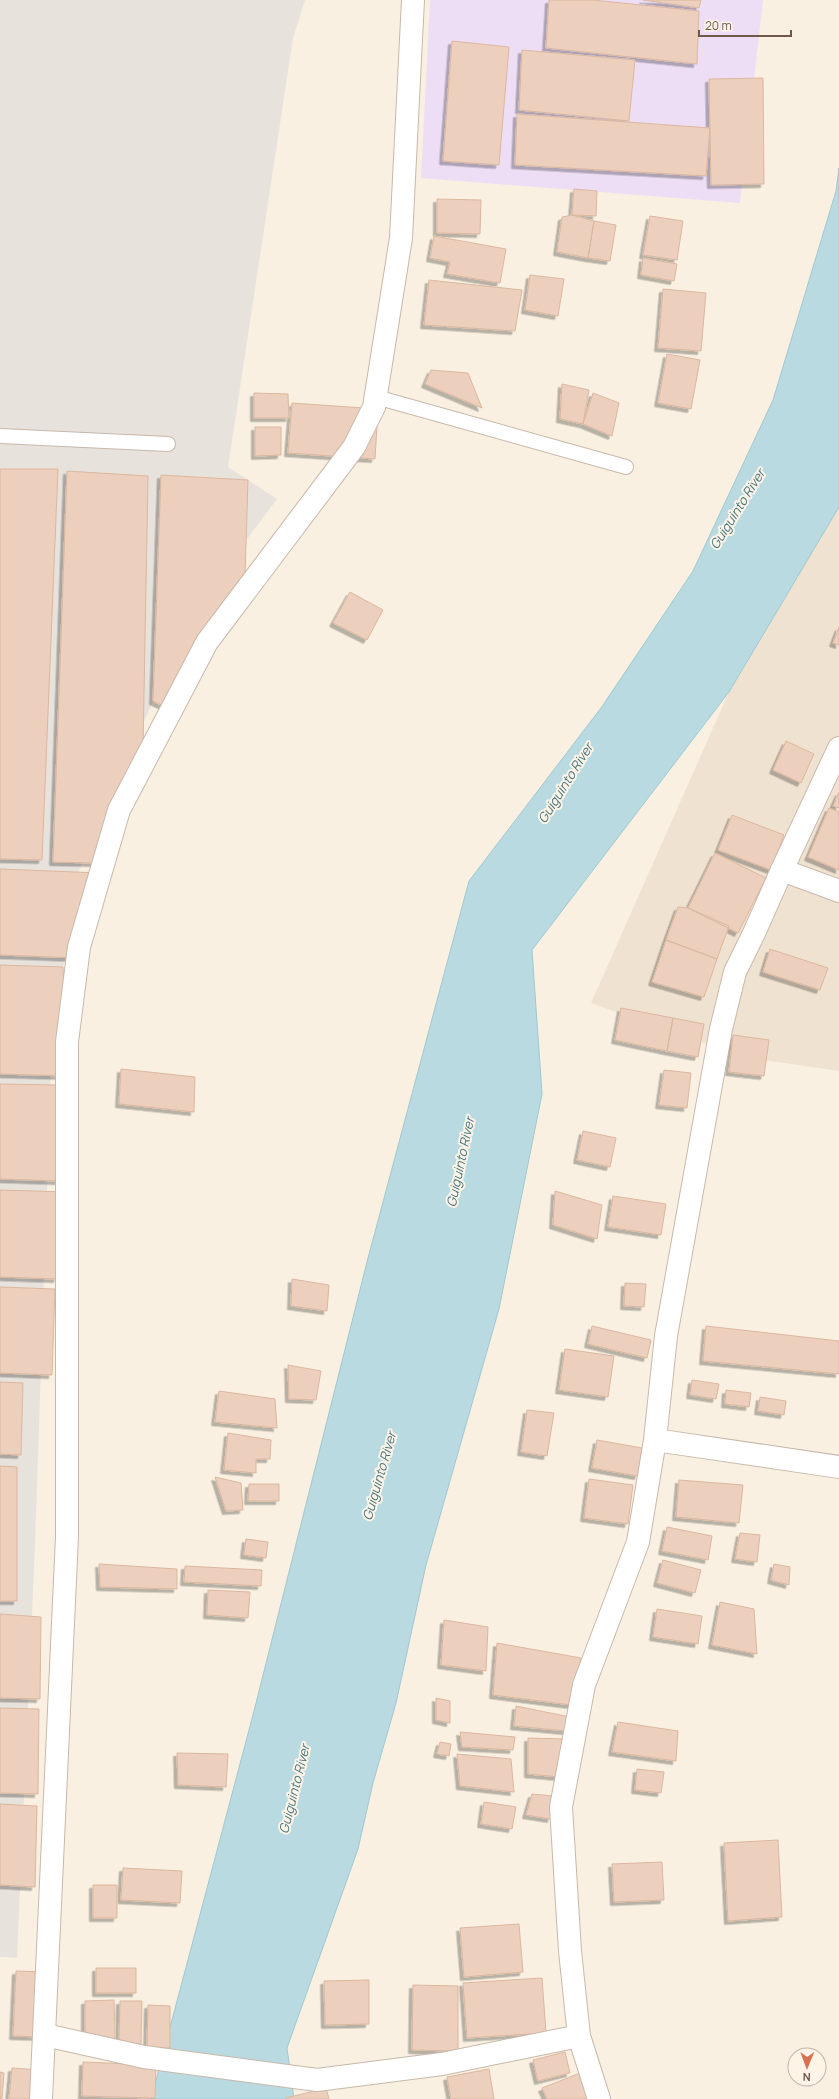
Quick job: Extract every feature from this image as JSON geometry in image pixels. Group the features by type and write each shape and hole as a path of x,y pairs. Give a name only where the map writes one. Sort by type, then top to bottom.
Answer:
{"street":[{"path":"41,2099 67,1537 67,1042 79,947 119,810 207,642 354,447 374,407 401,238 413,0"},
{"path":"598,2099 579,2036 570,1952 561,1807 584,1685 638,1542 655,1440 666,1336 721,1029 735,972 839,748"},
{"path":"782,870 839,891"},
{"path":"655,1440 839,1467"},
{"path":"45,2035 144,2057 317,2080 442,2064 579,2036"}],"lane":[{"path":"376,397 626,467"},
{"path":"0,436 168,444"}],"shaded area":[{"path":"0,0 305,0 293,38 228,467 277,499 211,587 153,701 78,873 52,1042 35,1544 17,1958 0,1957"},
{"path":"430,0 763,0 740,203 421,178"},
{"path":"839,507 839,1071 743,1057 591,1003 729,692"}],"water":[{"name":"Guiguinto River","path":"839,168 839,507 729,692 532,950 542,1094 499,1309 426,1565 396,1703 373,1783 358,1849 287,2048 294,2099 151,2099 253,1715 368,1258 469,881 601,708 693,571 773,400 836,191"}],"building":[{"path":"549,0 593,0 699,11 697,64 546,48"},
{"path":"643,0 701,0 699,8"},
{"path":"452,41 509,47 499,165 443,161"},
{"path":"522,50 635,60 629,121 519,110"},
{"path":"763,78 764,184 711,185 709,79"},
{"path":"517,114 710,128 706,176 515,165"},
{"path":"574,189 597,191 596,216 572,215"},
{"path":"437,199 481,200 480,234 437,233"},
{"path":"572,215 594,221 588,258 557,252 562,217"},
{"path":"650,216 683,221 677,260 643,255"},
{"path":"594,221 616,225 610,261 588,258"},
{"path":"434,236 506,249 500,283 447,274 450,262 430,258"},
{"path":"643,258 677,264 674,281 641,275"},
{"path":"530,275 564,279 558,316 525,310"},
{"path":"429,280 522,290 515,331 424,325"},
{"path":"663,289 706,293 701,351 658,348"},
{"path":"667,354 700,360 691,409 658,403"},
{"path":"431,370 468,373 482,408 425,384"},
{"path":"562,384 589,390 583,424 560,419"},
{"path":"254,393 288,394 289,418 254,418"},
{"path":"593,393 619,403 612,436 583,424"},
{"path":"292,403 378,409 375,459 288,453"},
{"path":"255,427 281,427 281,455 255,456"},
{"path":"0,469 58,469 42,860 0,859"},
{"path":"67,471 148,476 143,749 94,863 53,862"},
{"path":"161,475 248,480 245,576 172,710 153,701"},
{"path":"350,592 383,610 367,640 333,623"},
{"path":"839,627 839,645 833,643"},
{"path":"786,741 814,754 801,783 773,770"},
{"path":"839,792 839,808 833,806"},
{"path":"829,808 839,812 839,870 808,857"},
{"path":"732,815 784,835 771,870 718,850"},
{"path":"715,853 766,878 738,933 688,908"},
{"path":"0,869 101,873 78,958 0,955"},
{"path":"678,907 688,908 729,926 717,959 666,940"},
{"path":"666,940 717,959 704,997 652,982"},
{"path":"770,949 828,968 820,990 763,972"},
{"path":"0,965 63,967 67,1076 0,1074"},
{"path":"621,1008 673,1018 667,1051 615,1040"},
{"path":"673,1018 704,1024 698,1057 667,1051"},
{"path":"733,1035 769,1040 764,1076 729,1072"},
{"path":"121,1069 195,1077 194,1112 119,1104"},
{"path":"664,1070 691,1073 687,1108 659,1105"},
{"path":"0,1084 58,1085 59,1181 0,1179"},
{"path":"583,1131 616,1138 610,1167 577,1160"},
{"path":"0,1190 67,1192 57,1279 0,1277"},
{"path":"555,1191 602,1205 597,1239 553,1225"},
{"path":"613,1196 666,1204 661,1235 608,1227"},
{"path":"292,1279 329,1285 327,1311 291,1306"},
{"path":"625,1283 646,1284 644,1307 624,1306"},
{"path":"0,1287 55,1289 52,1375 0,1373"},
{"path":"592,1326 651,1340 647,1358 588,1344"},
{"path":"706,1326 839,1341 839,1374 703,1361"},
{"path":"565,1349 614,1356 608,1397 559,1390"},
{"path":"288,1365 321,1371 316,1400 289,1399"},
{"path":"692,1380 719,1384 716,1399 690,1395"},
{"path":"0,1382 23,1383 21,1455 0,1454"},
{"path":"726,1390 751,1393 749,1407 725,1404"},
{"path":"219,1391 275,1399 277,1428 215,1422"},
{"path":"760,1397 786,1401 784,1415 758,1411"},
{"path":"527,1410 554,1413 547,1456 521,1452"},
{"path":"228,1433 271,1440 270,1459 256,1459 256,1473 224,1470"},
{"path":"597,1440 642,1448 638,1476 592,1468"},
{"path":"0,1466 17,1467 17,1601 0,1601"},
{"path":"215,1477 241,1483 243,1510 226,1511"},
{"path":"589,1479 633,1485 628,1524 584,1518"},
{"path":"679,1480 743,1485 739,1523 676,1517"},
{"path":"249,1484 279,1484 279,1501 248,1501"},
{"path":"667,1527 712,1536 708,1560 662,1551"},
{"path":"740,1533 760,1535 757,1562 735,1559"},
{"path":"246,1539 268,1542 266,1558 244,1555"},
{"path":"663,1560 701,1570 695,1593 657,1583"},
{"path":"99,1564 177,1569 177,1589 100,1587"},
{"path":"774,1564 790,1567 789,1585 771,1580"},
{"path":"185,1566 262,1570 261,1586 184,1582"},
{"path":"208,1590 250,1592 248,1618 207,1615"},
{"path":"720,1602 754,1609 757,1654 712,1645"},
{"path":"657,1609 702,1616 698,1644 653,1637"},
{"path":"0,1614 41,1617 40,1699 0,1698"},
{"path":"444,1620 488,1627 486,1671 441,1665"},
{"path":"497,1643 581,1658 572,1705 493,1695"},
{"path":"436,1698 450,1701 450,1723 436,1720"},
{"path":"516,1706 570,1717 567,1731 514,1726"},
{"path":"0,1708 39,1709 38,1794 0,1793"},
{"path":"618,1722 678,1731 676,1761 612,1752"},
{"path":"460,1732 515,1737 513,1750 462,1747"},
{"path":"528,1738 565,1739 560,1777 528,1774"},
{"path":"440,1742 451,1744 449,1756 437,1754"},
{"path":"177,1753 228,1754 226,1787 178,1785"},
{"path":"457,1754 511,1759 514,1792 460,1786"},
{"path":"637,1769 664,1772 661,1793 635,1790"},
{"path":"532,1794 553,1796 551,1819 526,1815"},
{"path":"484,1802 516,1807 512,1829 481,1824"},
{"path":"0,1804 37,1806 35,1887 0,1885"},
{"path":"778,1840 782,1917 728,1921 724,1843"},
{"path":"662,1862 664,1900 614,1902 612,1864"},
{"path":"123,1868 182,1871 180,1903 121,1900"},
{"path":"93,1885 117,1885 117,1918 93,1918"},
{"path":"519,1924 523,1972 464,1977 460,1928"},
{"path":"96,1968 136,1968 136,1993 96,1993"},
{"path":"16,1971 45,1972 42,2037 13,2036"},
{"path":"542,1978 546,2033 467,2038 463,1983"},
{"path":"369,1980 369,2024 325,2025 324,1981"},
{"path":"413,1985 458,1986 458,2051 412,2050"},
{"path":"114,2000 115,2039 85,2039 85,2001"},
{"path":"120,2001 142,2001 141,2044 119,2044"},
{"path":"148,2005 170,2006 170,2048 147,2048"},
{"path":"565,2052 570,2073 538,2081 533,2060"},
{"path":"83,2062 156,2065 155,2098 82,2096"},
{"path":"12,2068 41,2070 38,2099 9,2099"},
{"path":"489,2069 494,2099 451,2099 447,2077"},
{"path":"0,2072 4,2073 2,2099 0,2099"},
{"path":"580,2073 591,2099 547,2099 542,2088"},
{"path":"326,2088 329,2099 286,2099 286,2098"}]}
